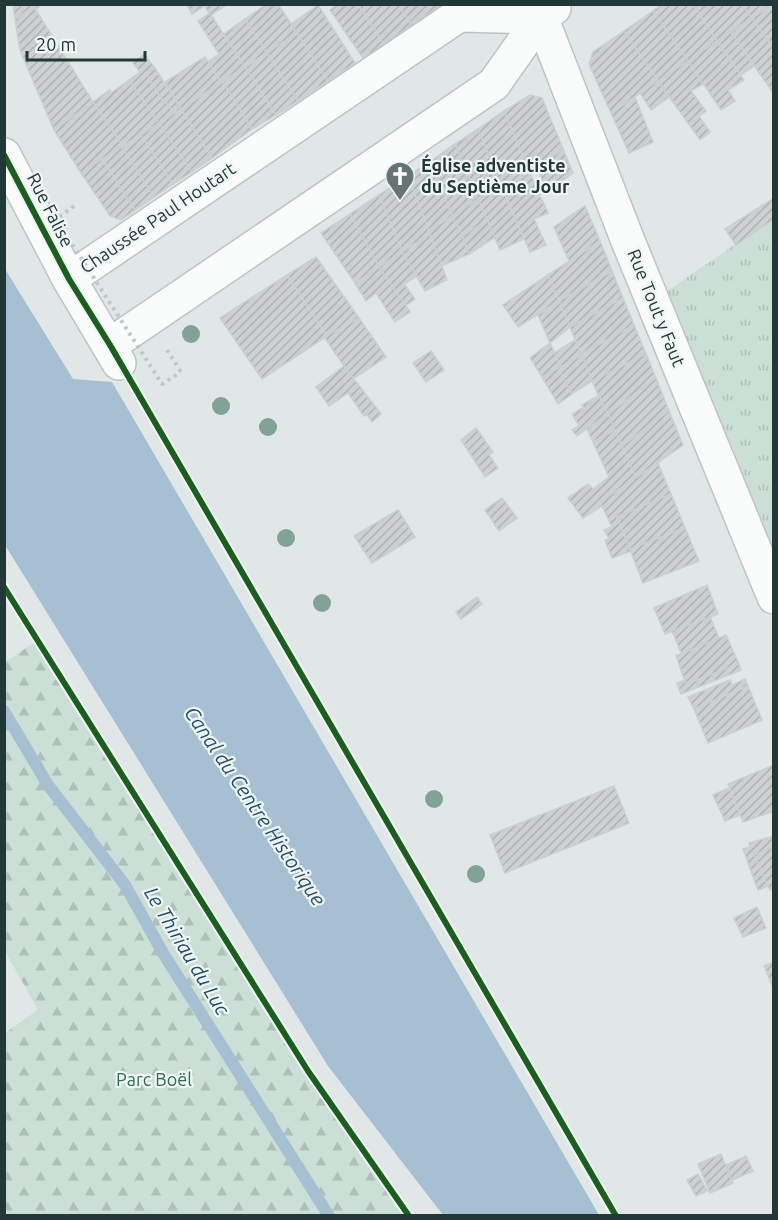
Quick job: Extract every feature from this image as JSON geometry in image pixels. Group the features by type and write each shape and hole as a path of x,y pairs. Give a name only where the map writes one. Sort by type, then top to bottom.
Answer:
{"street":[{"name":"Chaussée Paul Houtart","path":"546,9 494,84 114,354 69,279 459,15 546,9"},
{"name":"Rue Tout y Faut","path":"546,9 628,241 774,597"},
{"name":"Rue Falise","path":"4,155 69,279"}],"path":[{"path":"74,206 56,219 162,384 181,372"},
{"path":"4,587 308,1071 409,1215"}],"green space":[{"path":"773,218 773,597 653,301"},
{"name":"Parc Boël","path":"38,640 308,1071 409,1215 5,1215 5,1033 38,1010 5,951 5,662"}],"water":[{"name":"Canal du Centre Historique","path":"5,269 73,379 112,382 599,1215 443,1215 328,1066 5,545"}],"building":[{"path":"13,4 43,4 15,19"},
{"path":"186,4 202,4 203,7 192,14"},
{"path":"204,4 228,4 211,15 245,67 221,82 208,62 219,54 198,21 209,14"},
{"path":"267,4 278,4 297,33 267,53 245,19"},
{"path":"338,4 358,4 384,44 363,58 330,10"},
{"path":"358,4 398,4 412,25 384,44"},
{"path":"398,4 442,4 412,25"},
{"path":"663,4 693,4 717,41 688,61 653,11"},
{"path":"693,4 742,4 752,18 717,41"},
{"path":"742,4 772,4 752,18"},
{"path":"774,4 774,49 752,18"},
{"path":"318,5 355,63 328,81 291,24"},
{"path":"34,7 93,102 54,130 20,50 15,19"},
{"path":"653,11 688,61 658,81 624,31"},
{"path":"752,18 774,49 774,94 731,32"},
{"path":"245,19 267,53 245,67 224,34"},
{"path":"624,31 658,81 611,113 589,64 593,52"},
{"path":"731,32 754,66 741,75 717,41"},
{"path":"297,33 328,81 298,101 267,53"},
{"path":"717,41 744,80 728,90 735,101 721,110 688,61"},
{"path":"267,53 298,101 276,115 245,67"},
{"path":"144,54 155,68 147,74 162,100 164,99 174,113 159,123 129,80 140,72 133,63"},
{"path":"205,57 221,82 181,109 165,82"},
{"path":"688,61 703,84 691,91 706,111 699,116 710,132 700,140 658,81"},
{"path":"245,67 276,115 252,129 223,82"},
{"path":"155,68 181,109 174,113 164,99 162,100 147,74"},
{"path":"129,80 159,123 123,146 93,102"},
{"path":"658,81 669,97 651,110 640,93"},
{"path":"223,82 252,129 212,158 181,109"},
{"path":"530,95 542,98 563,149 530,173 504,111"},
{"path":"635,97 653,142 629,153 611,113"},
{"path":"93,102 123,146 81,173 54,130"},
{"path":"181,109 212,158 192,172 159,123"},
{"path":"504,111 530,173 503,190 478,129"},
{"path":"159,123 192,172 173,184 141,135"},
{"path":"478,129 500,184 478,199 455,144"},
{"path":"141,135 173,184 154,197 122,147"},
{"path":"455,144 478,199 452,216 431,161"},
{"path":"122,147 154,197 135,210 102,159"},
{"path":"563,149 573,173 547,192 537,168"},
{"path":"102,159 135,210 121,220 110,216 81,173"},
{"path":"431,161 452,216 429,231 408,176"},
{"path":"529,173 548,213 534,219 546,245 530,252 503,190"},
{"path":"408,176 430,234 402,252 379,195"},
{"path":"500,184 524,239 500,250 478,199"},
{"path":"379,195 402,252 379,267 350,214"},
{"path":"774,198 774,219 736,245 725,229"},
{"path":"478,199 487,220 463,236 452,216"},
{"path":"585,206 600,241 569,261 554,227"},
{"path":"350,214 379,267 355,283 321,233"},
{"path":"452,216 463,236 469,254 441,266 429,231"},
{"path":"487,220 495,237 469,254 463,236"},
{"path":"430,234 447,280 425,291 402,252"},
{"path":"600,241 612,271 559,301 548,275"},
{"path":"402,252 417,276 404,284 415,299 405,306 379,267"},
{"path":"316,257 359,318 327,336 287,275"},
{"path":"379,267 410,312 395,322 376,293 366,301 355,283"},
{"path":"612,271 623,298 570,327 559,301"},
{"path":"287,275 327,336 262,379 220,318"},
{"path":"548,275 559,301 518,327 503,305"},
{"path":"623,298 634,325 581,354 570,327"},
{"path":"559,301 570,327 550,343 538,315"},
{"path":"359,318 386,357 353,379 324,337"},
{"path":"634,325 646,354 592,381 581,354"},
{"path":"575,340 582,355 561,367 554,353"},
{"path":"550,343 561,367 542,377 530,358"},
{"path":"431,351 444,370 426,382 413,363"},
{"path":"646,354 656,378 607,414 592,381"},
{"path":"582,355 592,381 572,394 558,368"},
{"path":"344,366 381,414 372,422 367,414 364,416 348,393 329,406 316,387"},
{"path":"558,368 572,394 558,404 542,377"},
{"path":"656,378 669,411 622,446 608,414"},
{"path":"599,395 607,414 577,436 572,430 579,426 572,414"},
{"path":"669,411 683,445 636,478 622,446"},
{"path":"608,414 615,430 593,442 587,429"},
{"path":"476,428 493,452 489,455 498,468 485,477 461,440"},
{"path":"615,430 636,478 600,502 602,506 583,518 568,498 588,484 593,489 609,477 593,442"},
{"path":"658,463 671,494 617,517 631,551 612,558 605,540 609,539 604,530 612,527 600,502"},
{"path":"671,494 685,528 630,549 617,517"},
{"path":"502,498 517,518 499,531 485,510"},
{"path":"398,510 415,537 372,563 354,536"},
{"path":"685,528 699,561 643,583 630,549"},
{"path":"707,585 718,614 665,634 654,608"},
{"path":"477,597 482,604 461,619 456,612"},
{"path":"710,617 719,638 682,655 672,631"},
{"path":"726,635 739,664 686,684 676,656"},
{"path":"739,664 741,670 681,694 677,683 685,680 686,684"},
{"path":"745,679 748,686 694,709 688,697 730,680 732,685"},
{"path":"748,686 762,720 708,743 694,709"},
{"path":"774,765 774,811 743,822 728,784"},
{"path":"614,786 629,823 505,873 490,835"},
{"path":"729,788 740,815 725,821 713,795"},
{"path":"774,836 774,847 754,855 768,886 758,890 743,849 750,847 749,843"},
{"path":"774,847 774,888 770,890 754,855"},
{"path":"757,907 766,928 743,937 734,918"},
{"path":"774,962 774,990 764,966"},
{"path":"721,1154 733,1183 710,1193 698,1164"},
{"path":"746,1156 753,1171 732,1180 726,1165"},
{"path":"698,1174 707,1191 696,1196 687,1180"}],"waterway":[{"name":"Le Thiriau du Luc","path":"4,711 48,785 125,885 163,953 329,1216"}],"cycle path":[{"path":"4,155 69,279 110,345 616,1216"},
{"path":"4,587 308,1071 409,1216"}],"place":[{"name":"Église adventiste du Septième Jour","path":"400,202"}]}
